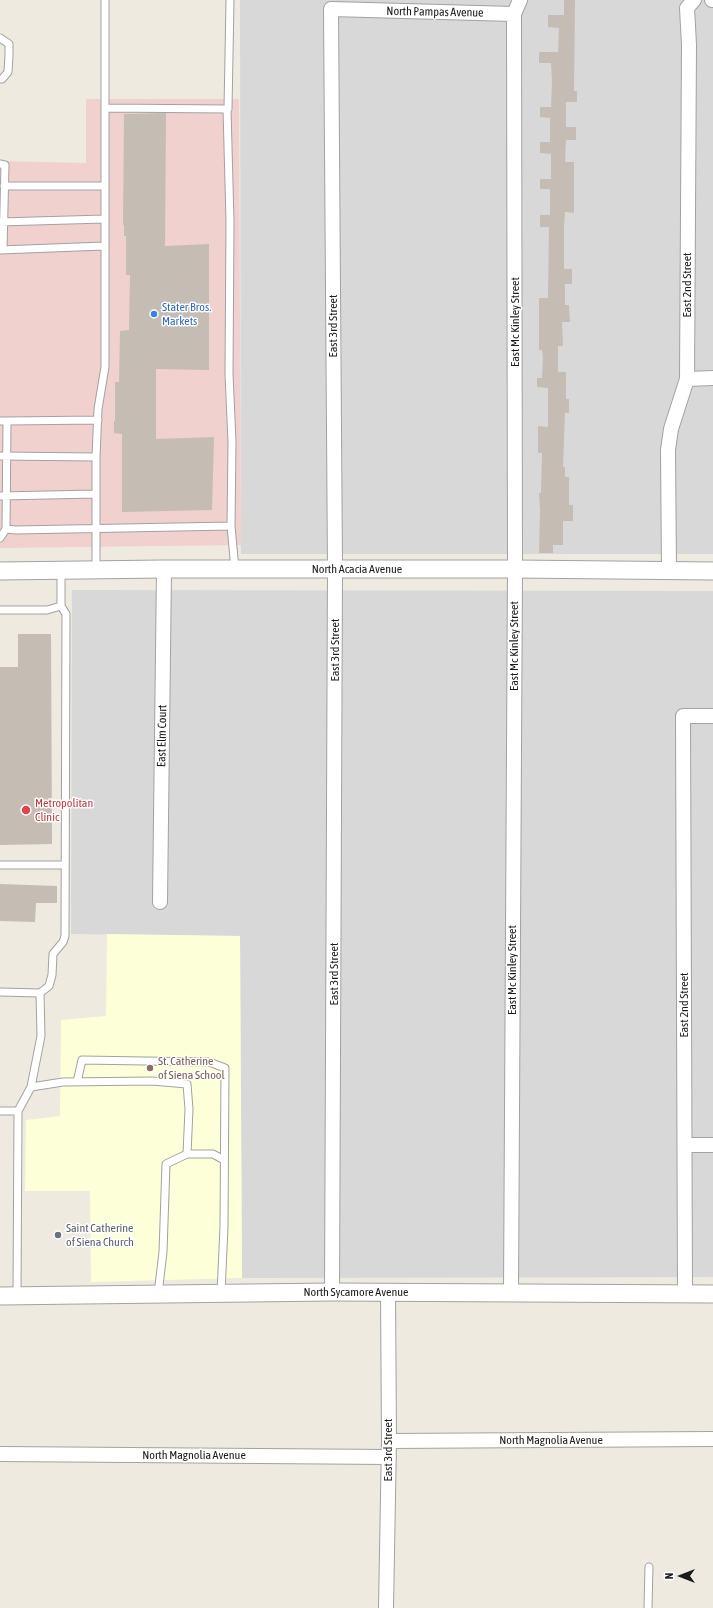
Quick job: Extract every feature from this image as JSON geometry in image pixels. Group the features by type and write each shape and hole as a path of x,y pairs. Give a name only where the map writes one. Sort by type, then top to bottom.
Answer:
{"street":[{"name":"East Mc Kinley Street","path":"511,1293 515,569 514,14 520,0"},
{"name":"East 2nd Street","path":"669,571 668,450 671,429 687,379 689,53 687,8 694,0"},
{"name":"North Pampas Avenue","path":"331,9 514,14"},
{"name":"East 3rd Street","path":"331,9 335,569 332,1292"},
{"path":"687,379 713,378"},
{"name":"North Acacia Avenue","path":"0,571 164,569 515,569 713,571"},
{"name":"East Elm Court","path":"160,902 164,569"},
{"name":"East 2nd Street","path":"685,1294 683,716 713,716"},
{"path":"685,1145 713,1145"},
{"name":"North Sycamore Avenue","path":"0,1296 332,1292 713,1294"},
{"name":"East 3rd Street","path":"386,1608 389,1441 388,1292"},
{"name":"North Magnolia Avenue","path":"389,1441 713,1439"},
{"name":"North Magnolia Avenue","path":"0,1454 388,1457"}],"lane":[{"path":"96,570 96,457 98,409 105,367 105,0"},
{"path":"230,0 227,109 230,221 229,374 232,442 231,526 235,569"},
{"path":"0,38 9,44 9,55 8,72 2,79 0,79"},
{"path":"105,108 227,109"},
{"path":"0,164 5,165 2,250 104,246"},
{"path":"4,186 104,186"},
{"path":"2,222 104,219"},
{"path":"0,538 6,529 3,496 3,421 98,420"},
{"path":"3,456 96,457"},
{"path":"3,496 96,494"},
{"path":"6,529 231,526"},
{"path":"0,992 40,994 49,986 52,975 53,954 63,942 65,936 66,614 61,606 61,570"},
{"path":"0,610 47,610 61,606"},
{"path":"0,865 65,865"},
{"path":"17,1295 18,1111 31,1087 41,1036 40,994"},
{"path":"76,1082 82,1060 209,1062 225,1068 224,1227 221,1293"},
{"path":"31,1087 63,1082 152,1081 187,1084 189,1109 187,1154"},
{"path":"0,1111 18,1111"},
{"path":"158,1294 163,1252 166,1164 187,1154 213,1154 224,1160"},
{"path":"648,1567 648,1608"}],"shaded area":[{"path":"240,0 713,0 713,554 241,554"},
{"path":"86,99 239,99 241,545 0,548 0,161 86,163"},
{"path":"72,590 713,591 713,1277 242,1278 240,936 71,934"},
{"name":"St. Catherine of Siena School","path":"107,934 240,936 242,1278 91,1282 90,1191 25,1191 26,1120 60,1116 61,1020 106,1016"}],"building":[{"path":"564,0 575,0 574,91 577,91 577,102 566,102 566,127 576,127 576,140 566,140 565,162 574,162 574,213 565,212 564,227 564,269 572,269 572,284 565,284 565,305 569,305 570,322 562,322 563,346 558,346 558,372 566,372 566,399 569,399 569,413 565,413 563,467 565,467 565,477 569,477 569,505 573,505 573,521 563,521 563,545 553,545 553,553 539,553 539,493 541,493 542,453 538,453 538,426 548,427 548,388 537,387 537,378 542,378 543,358 542,350 539,350 539,298 548,298 549,227 540,227 540,215 550,215 550,189 540,189 540,179 551,179 551,154 540,153 540,142 550,142 550,118 540,117 540,107 551,107 552,80 551,63 539,63 539,52 558,52 559,28 548,27 548,15 564,15"},
{"path":"166,113 165,246 209,244 209,370 156,369 156,439 214,437 212,510 122,512 122,434 114,433 114,421 115,382 119,382 120,331 129,330 130,275 126,275 126,236 124,236 123,225 124,114"},
{"path":"18,634 51,634 52,844 0,845 0,667 18,667"},
{"path":"0,884 57,886 57,903 36,903 35,922 0,921"}],"place":[{"name":"Stater Bros. Markets","path":"154,314"},
{"name":"Metropolitan Clinic","path":"26,810"},
{"name":"St. Catherine of Siena School","path":"150,1068"},
{"name":"Saint Catherine of Siena Church","path":"58,1235"}]}
